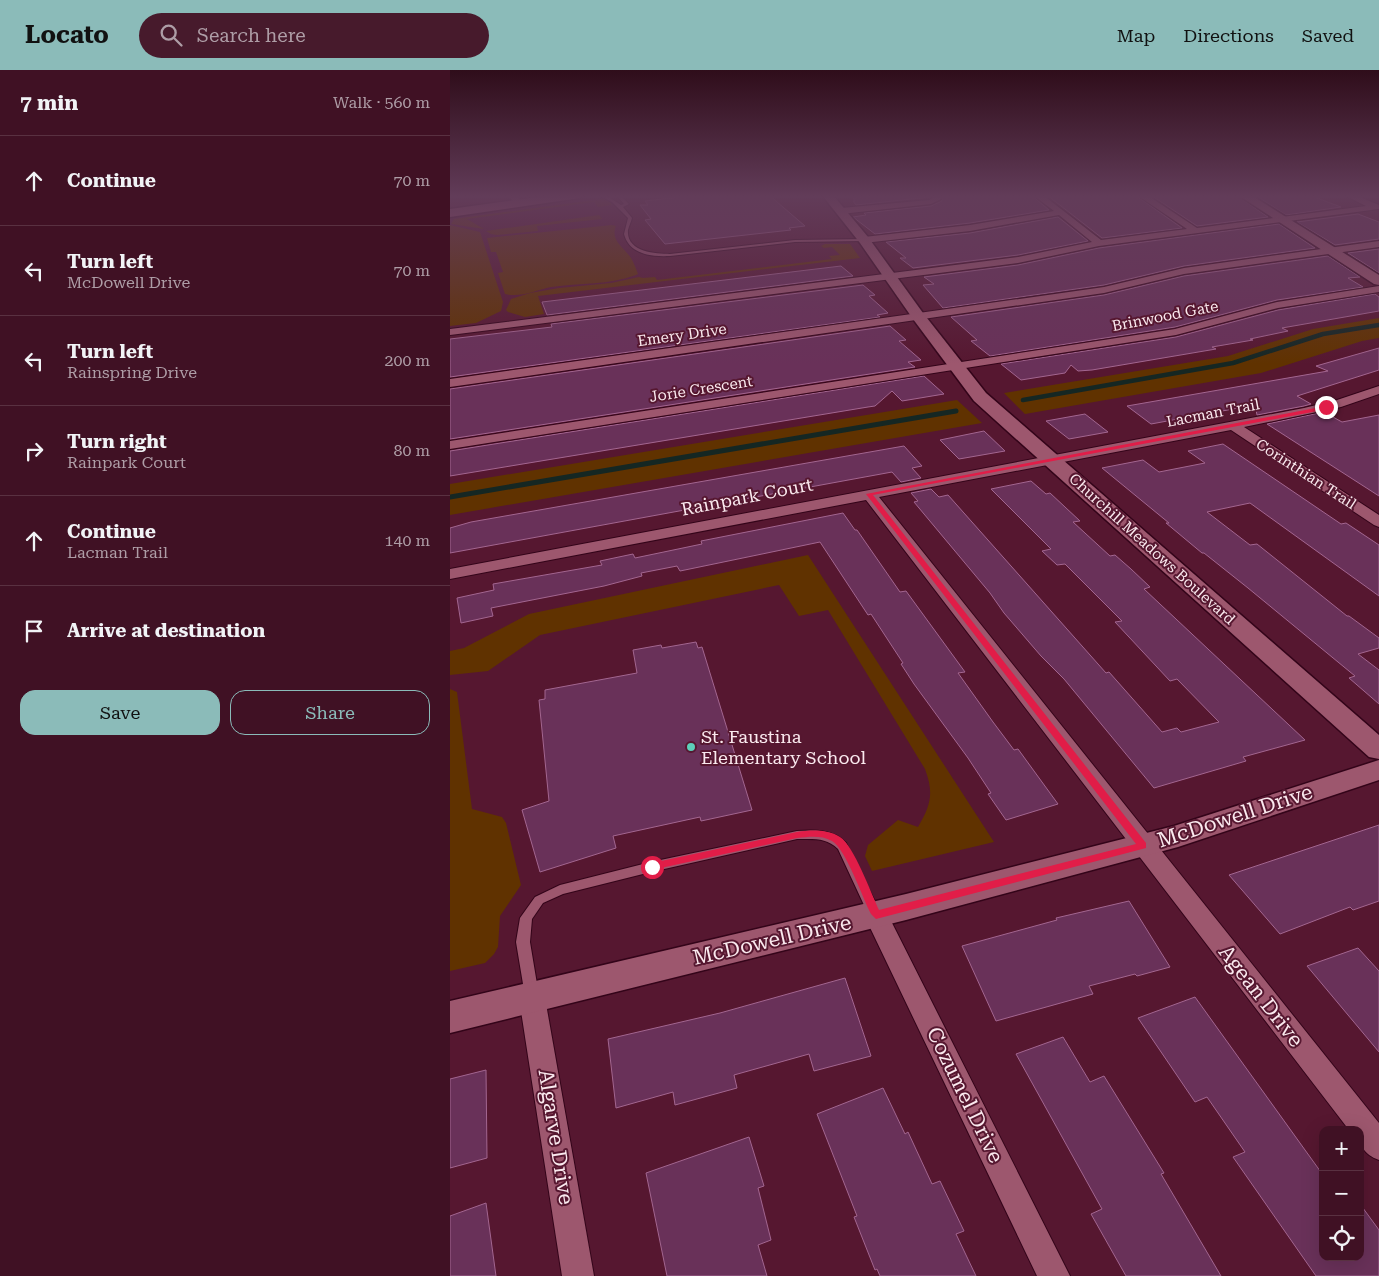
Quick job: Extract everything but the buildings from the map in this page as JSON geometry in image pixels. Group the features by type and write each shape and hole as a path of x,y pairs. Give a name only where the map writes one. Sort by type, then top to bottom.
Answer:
{"street":[{"name":"Churchill Meadows Boulevard","path":"872,251 918,316 980,397 1379,750"},
{"path":"450,332 1018,260 1059,251"},
{"name":"Emery Drive","path":"450,383 1104,290 1184,271 1327,251"},
{"path":"1329,251 1379,282"},
{"name":"Brinwood Gate","path":"956,366 1176,332 1277,305 1379,289"},
{"name":"Jorie Crescent","path":"450,445 956,366"},
{"name":"Lacman Trail","path":"1051,460 1326,407 1379,390"},
{"name":"Corinthian Trail","path":"1232,425 1379,522"},
{"name":"Rainpark Court","path":"450,574 1051,460"},
{"name":"Agean Drive","path":"869,494 1379,1146"},
{"name":"McDowell Drive","path":"450,1017 876,914 1178,836 1379,770"},
{"name":"Cozumel Drive","path":"876,914 1054,1276"},
{"name":"Algarve Drive","path":"532,998 578,1276"}],"lane":[{"path":"643,251 654,255 670,255 703,251"},
{"path":"532,998 523,942 526,918 539,900 560,890 652,867 797,835 818,833 836,839 846,848 876,914"}],"shaded area":[{"path":"450,251 486,251 503,302 501,311 476,323 450,326"},
{"path":"625,251 631,258 638,274 605,282 551,287 511,295 505,294 498,273 503,272 496,252 491,252"},
{"path":"836,251 855,251 860,258 538,296 544,314 525,317 506,310 511,299 530,293 559,288 611,283 639,277 655,277 657,280 832,259 829,256 840,255"},
{"path":"1379,318 1379,338 1362,341 1261,373 1025,414 1004,393 1228,356 1313,329"},
{"path":"957,400 982,423 450,515 450,484"},
{"path":"808,555 994,842 872,871 865,856 868,845 898,820 918,827 930,799 928,777 925,769 828,610 799,616 779,585 540,635 488,671 450,675 450,651 464,648 529,614"},
{"path":"450,689 457,692 472,809 502,817 506,823 521,885 500,916 498,947 494,954 485,963 450,971"}],"waterway":[{"path":"1023,400 1233,363 1323,334 1379,325"},
{"path":"450,497 956,411"}],"place":[{"name":"St. Faustina Elementary School","path":"691,747"}],"route":[{"path":"652,867 797,835 818,833 836,839 846,848 857,877 876,914 1143,845 869,494 1326,407"}]}
